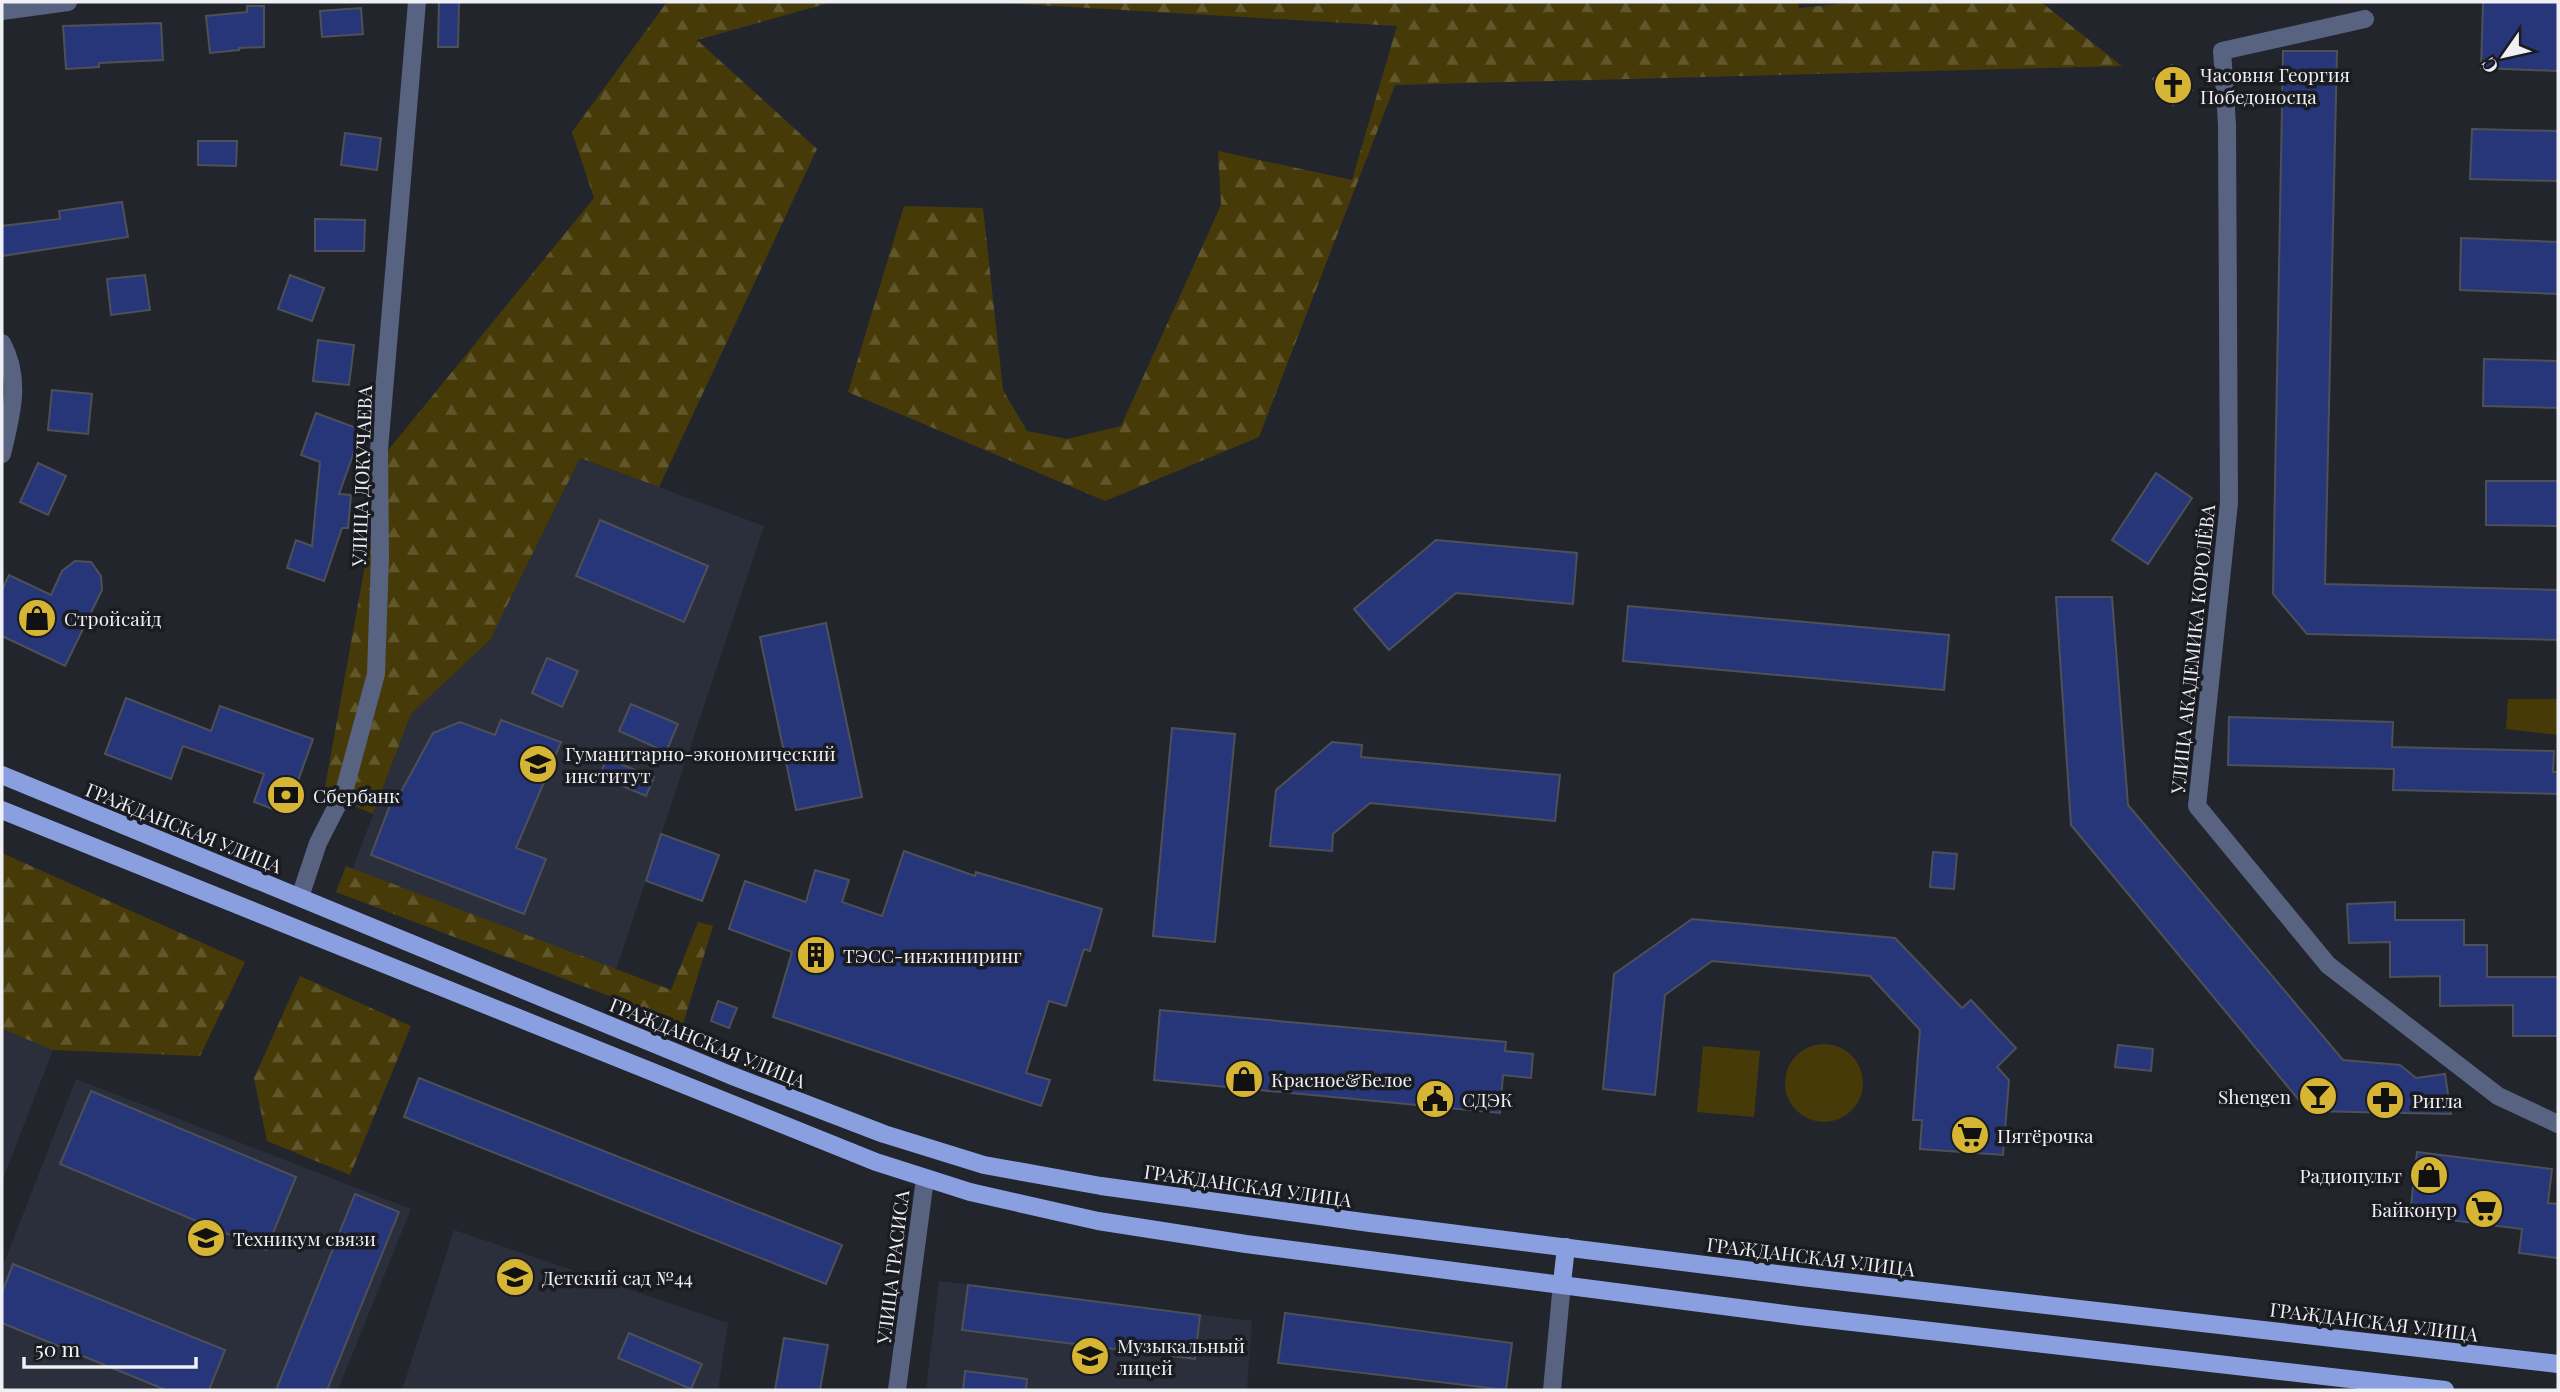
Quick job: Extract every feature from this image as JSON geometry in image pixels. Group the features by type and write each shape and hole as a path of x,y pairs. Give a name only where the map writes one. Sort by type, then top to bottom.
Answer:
{"main road":[{"name":"ГРАЖДАНСКАЯ УЛИЦА","path":"2,775 730,1075 929,1149 984,1165 1101,1186 1566,1247 2558,1364"},
{"path":"2,810 855,1154 925,1179 1098,1221 1246,1244 1800,1316 2445,1390"},
{"name":"УЛИЦА ГРАСИСА","path":"925,1179 929,1149"},
{"path":"1562,1283 1566,1247"}],"street":[{"path":"2,12 68,2"},
{"name":"УЛИЦА ДОКУЧАЕВА","path":"300,897 318,843 344,792 376,674 380,557 379,450 417,2"},
{"name":"УЛИЦА АКАДЕМИКА КОРОЛЁВА","path":"2365,19 2222,51 2227,124 2229,503 2197,806 2328,965 2498,1096 2558,1124"},
{"path":"2,343 14,380 14,404 2,454"},
{"name":"УЛИЦА ГРАСИСА","path":"897,1390 925,1179"},
{"path":"1552,1390 1562,1283"}],"shaded area":[{"name":"Гуманитарно-экономический институт","path":"580,458 764,526 612,982 348,881 411,714 490,640"},
{"path":"2,1029 53,1050 2,1181"},
{"name":"Техникум связи","path":"76,1079 411,1209 338,1390 2,1390 2,1268"},
{"name":"Детский сад №44","path":"454,1230 728,1323 718,1390 402,1390"},
{"name":"Музыкальный лицей","path":"939,1281 1252,1321 1247,1390 926,1390"}],"green space":[{"path":"667,2 832,2 697,40 817,149 659,487 580,458 490,640 411,714 373,814 324,793 385,454 594,198 572,132"},
{"path":"988,2 1798,2 1799,8 1857,2 2041,2 2122,66 1395,85 1259,437 1105,501 848,392 904,206 983,208 1003,390 1027,431 1067,439 1121,426 1221,205 1218,151 1352,180 1397,26"},
{"path":"2508,699 2558,699 2558,735 2506,729"},
{"path":"2,853 245,962 200,1056 53,1050 2,1029"},
{"path":"346,866 671,990 698,922 713,926 683,1024 336,892"},
{"path":"300,976 411,1026 350,1175 267,1141 254,1078"},
{"path":"1824,1044 1839,1047 1851,1056 1860,1068 1863,1083 1860,1098 1851,1110 1839,1119 1824,1122 1809,1119 1797,1110 1788,1098 1785,1083 1788,1068 1797,1056 1809,1047"},
{"path":"1703,1046 1760,1051 1754,1117 1697,1112"}],"building":[{"path":"439,2 459,2 458,47 438,47"},
{"path":"2483,2 2558,2 2558,71 2481,68"},
{"path":"247,6 264,6 264,47 210,53 206,16 247,12"},
{"path":"361,8 363,34 322,37 320,11"},
{"path":"161,23 163,60 99,63 99,67 66,69 63,26"},
{"path":"2283,51 2337,51 2325,584 2558,590 2558,640 2307,634 2273,594"},
{"name":"Часовня Георгия Победоносца","path":"2172,65 2192,90 2173,105 2153,79"},
{"path":"2472,129 2558,131 2558,181 2470,179"},
{"path":"345,133 381,138 377,170 341,165"},
{"path":"198,141 237,141 236,166 198,165"},
{"path":"122,202 128,237 2,256 2,226 60,219 59,211"},
{"path":"315,219 365,220 364,251 315,251"},
{"path":"2461,238 2558,242 2558,294 2460,290"},
{"path":"145,275 150,310 111,315 107,279"},
{"path":"290,275 324,288 312,321 278,309"},
{"path":"318,340 354,345 349,385 313,381"},
{"path":"2484,359 2558,361 2558,408 2483,406"},
{"path":"52,390 92,394 88,434 48,430"},
{"path":"316,413 362,430 339,494 351,495 348,528 342,528 324,581 287,568 296,540 312,546 320,462 301,455"},
{"path":"38,463 66,476 48,515 20,502"},
{"path":"2156,473 2192,498 2148,564 2112,540"},
{"path":"2486,481 2558,481 2558,526 2486,525"},
{"path":"600,520 708,566 684,622 576,576"},
{"path":"1436,540 1577,553 1573,604 1456,593 1389,650 1354,609"},
{"path":"75,561 91,562 101,576 102,590 65,666 2,636 2,590 9,575 51,595 62,571"},
{"path":"2056,597 2112,597 2128,805 2343,1060 2400,1065 2416,1078 2445,1074 2451,1114 2308,1111 2071,825"},
{"path":"1628,606 1949,635 1944,690 1623,661"},
{"path":"826,623 862,797 796,810 760,637"},
{"path":"547,658 578,671 562,707 532,693"},
{"path":"126,698 211,731 220,706 313,739 286,814 254,802 264,774 183,746 171,779 105,754"},
{"path":"631,704 678,724 666,752 619,731"},
{"path":"2229,717 2393,722 2392,747 2554,751 2553,772 2558,772 2558,794 2393,790 2394,769 2228,765"},
{"path":"501,720 561,742 516,848 546,859 524,914 371,855 392,800 396,801 433,733 460,722 495,735"},
{"path":"1172,728 1235,734 1215,942 1153,936"},
{"path":"1332,742 1362,745 1361,757 1560,775 1555,821 1370,803 1333,834 1332,851 1270,846 1276,790"},
{"path":"607,759 654,777 646,796 599,776"},
{"path":"661,834 719,855 702,901 646,881"},
{"path":"904,851 975,876 976,872 1102,909 1090,951 1084,949 1066,1006 1049,1001 1026,1073 1050,1080 1041,1106 773,1017 792,952 729,929 745,881 806,902 815,870 849,880 842,902 882,916"},
{"path":"1933,852 1957,854 1954,889 1930,887"},
{"path":"2395,902 2395,920 2464,920 2464,945 2487,945 2487,977 2558,977 2558,1036 2513,1036 2513,1005 2440,1006 2440,976 2390,977 2390,942 2349,943 2347,904"},
{"path":"1692,919 1895,938 1962,1008 1971,1000 2016,1048 1997,1067 2009,1080 2003,1155 1920,1149 1922,1120 1913,1120 1920,1030 1870,976 1712,961 1665,995 1655,1095 1603,1089 1614,974"},
{"path":"718,1001 737,1008 729,1028 711,1021"},
{"path":"1160,1010 1506,1042 1505,1051 1533,1054 1531,1078 1503,1075 1500,1113 1154,1080"},
{"path":"2118,1045 2153,1049 2151,1071 2115,1067"},
{"path":"419,1078 842,1245 826,1284 404,1117"},
{"path":"91,1091 296,1177 266,1250 60,1164"},
{"name":"Байконур","path":"2417,1152 2552,1169 2548,1203 2558,1204 2558,1258 2519,1253 2522,1229 2410,1215"},
{"path":"355,1194 399,1212 327,1390 276,1390"},
{"path":"13,1264 225,1350 209,1390 166,1390 2,1323 2,1293"},
{"path":"968,1285 1200,1315 1195,1359 962,1330"},
{"path":"1285,1313 1512,1343 1506,1390 1278,1363"},
{"path":"629,1333 702,1364 691,1389 618,1358"},
{"path":"784,1338 828,1345 820,1390 775,1390"},
{"path":"965,1371 1027,1379 1026,1390 963,1390"}],"place":[{"name":"Часовня Георгия Победоносца","path":"2173,85"},
{"name":"Стройсайд","path":"37,618"},
{"name":"Гуманитарно-экономический институт","path":"538,764"},
{"name":"Сбербанк","path":"286,795"},
{"name":"ТЭСС-инжиниринг","path":"816,955"},
{"name":"Красное&Белое","path":"1244,1079"},
{"name":"Shengen","path":"2318,1096"},
{"name":"СДЭК","path":"1435,1099"},
{"name":"Ригла","path":"2385,1100"},
{"name":"Пятёрочка","path":"1970,1135"},
{"name":"Радиопульт","path":"2429,1175"},
{"name":"Байконур","path":"2484,1209"},
{"name":"Техникум связи","path":"206,1238"},
{"name":"Детский сад №44","path":"515,1277"},
{"name":"Музыкальный лицей","path":"1090,1356"}]}
